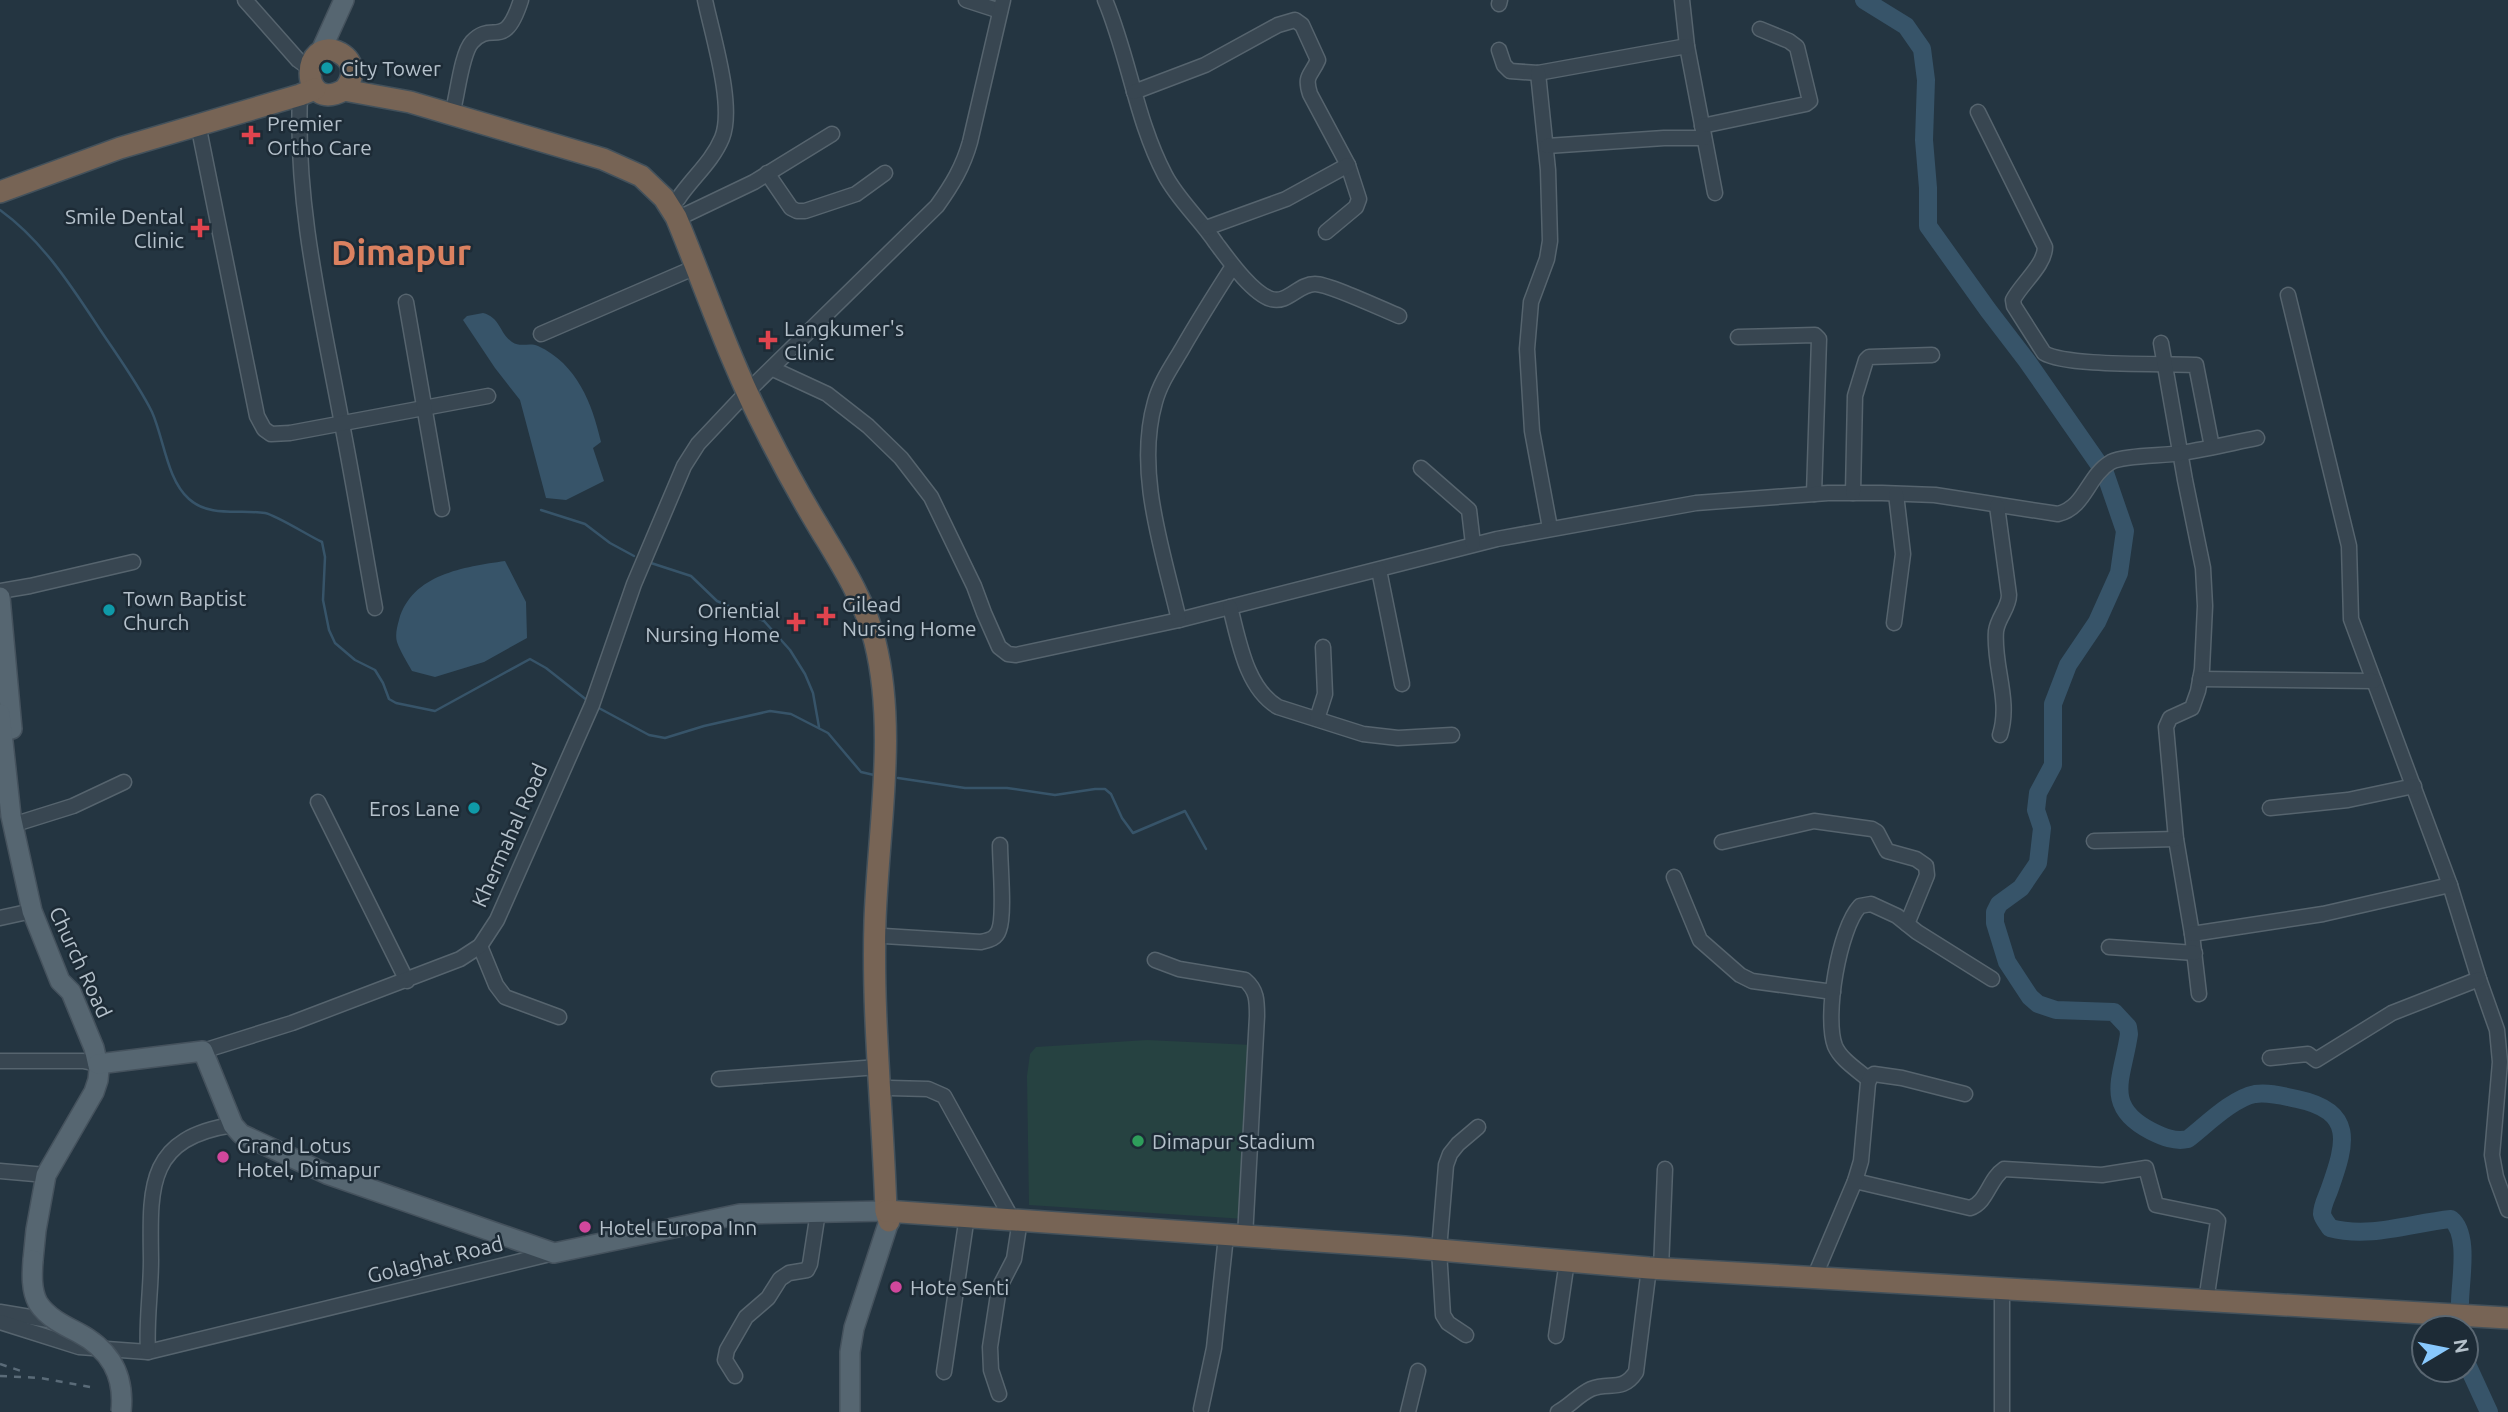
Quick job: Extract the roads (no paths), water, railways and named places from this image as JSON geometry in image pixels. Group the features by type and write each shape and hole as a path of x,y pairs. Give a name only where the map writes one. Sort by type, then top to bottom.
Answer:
{"highway":[{"path":"0,180 118,140 271,94 346,57 351,65 349,82"},
{"path":"315,73 330,95 349,82 454,106 629,157 653,171 681,207 751,388 789,474 848,578 875,641 884,735 875,920 878,1068 890,1215"},
{"path":"0,192 30,179 198,124 315,73"},
{"path":"349,82 603,159 641,176 664,198 676,217 721,334 862,584 885,642 893,693 894,760 884,936 896,1178 890,1215"},
{"path":"890,1215 967,1216 1439,1250 1655,1269 2508,1318"}],"main road":[{"path":"315,73 344,0"},
{"path":"315,73 345,23 355,0"},
{"path":"0,597 22,822 44,910 66,969 71,992"},
{"name":"Church Road","path":"0,714 11,816 32,911 60,981 71,992 98,1064"},
{"path":"203,1051 233,1125 241,1134 327,1174 554,1253"},
{"name":"Khermahal Road","path":"98,1064 203,1051"},
{"path":"98,1064 98,1080 94,1092 46,1175 36,1230 32,1278 39,1304 55,1321 98,1345 110,1356 120,1384 121,1412"},
{"name":"Golaghat Road","path":"554,1253 740,1214 818,1212 890,1215"},
{"path":"849,1412 850,1352 862,1297 890,1215"}],"street":[{"path":"245,0 298,60 315,73 300,181 324,335 375,608"},
{"path":"454,106 467,48 483,35 503,32 509,28 515,20 521,0"},
{"path":"681,207 726,126 726,100 705,0"},
{"path":"966,0 1001,6"},
{"path":"1105,0 1144,129 1167,179 1233,266 1264,296 1274,300 1284,299 1304,286 1319,284 1399,316"},
{"path":"1682,0 1687,46 1715,193"},
{"name":"Khermahal Road","path":"203,1051 292,1023 407,981 460,959 480,946 496,920 592,705 634,584 684,466 698,444 751,388 937,206 953,184 964,165 1001,6"},
{"path":"1134,92 1205,65 1278,25 1295,20 1302,25 1318,60 1307,76 1306,83 1348,165 1359,199 1356,206 1326,232"},
{"path":"1547,146 1664,138 1703,132 1806,104 1810,101 1797,47 1760,29"},
{"path":"1499,50 1504,65 1510,71 1538,74 1687,46"},
{"path":"1538,74 1547,146 1550,242 1547,259 1531,302 1527,349 1532,432 1549,528"},
{"path":"1978,112 2045,247 2045,253 2038,265 2013,299 2014,306 2048,356 2165,366 2197,366 2212,447"},
{"path":"198,124 257,416 264,429 271,434 290,433 488,397"},
{"path":"681,207 746,186 832,134"},
{"path":"1206,228 1286,200 1348,165"},
{"path":"767,173 791,208 797,211 805,211 856,194 885,173"},
{"path":"1179,620 1155,514 1149,467 1150,429 1155,401 1168,373 1233,266"},
{"path":"541,334 696,267"},
{"path":"2288,295 2349,546 2350,614 2450,885 2497,1030 2500,1045 2493,1154 2496,1177 2508,1210"},
{"path":"406,302 442,509"},
{"path":"1738,337 1815,335 1819,339 1814,494"},
{"path":"2161,343 2203,568 2205,621 2200,679 2192,708 2170,718 2166,727 2176,838 2199,994"},
{"path":"1853,493 1855,396 1866,360 1869,357 1932,355"},
{"path":"773,369 827,394 868,426 901,458 930,497 974,586 993,636 1003,652 1023,654 1179,620 1473,544 1696,503 1853,493 1935,495 2047,514 2070,511 2078,504 2098,472 2112,462 2180,453 2257,438"},
{"path":"1421,468 1469,510 1473,544"},
{"path":"1894,623 1903,554 1896,494"},
{"path":"1997,506 2009,594 2008,603 1996,629 2005,706 2000,735"},
{"path":"0,591 133,562"},
{"path":"1378,570 1402,684"},
{"path":"1230,607 1239,642 1259,691 1265,699 1278,707 1354,732 1386,737 1452,734"},
{"path":"1317,719 1325,694 1323,647"},
{"path":"2200,679 2374,681"},
{"path":"22,822 73,806 124,782"},
{"path":"2270,808 2348,800 2414,786"},
{"path":"318,802 407,981"},
{"path":"1722,842 1814,821 1872,829 1877,832 1887,851 1916,859 1926,866 1927,875 1907,924"},
{"path":"2094,841 2176,838"},
{"path":"884,936 981,942 994,938 1000,930 1000,845"},
{"path":"1674,877 1700,940 1740,975 1752,981 1833,992"},
{"path":"2192,934 2323,914 2450,885"},
{"path":"1869,1080 1843,1058 1833,1042 1833,992 1842,939 1849,920 1860,906 1871,904 1882,908 1992,979"},
{"path":"0,918 32,911"},
{"path":"480,946 496,985 505,997 559,1017"},
{"path":"2109,947 2194,953"},
{"path":"1155,960 1179,969 1245,980 1253,986 1257,999 1236,1236 1201,1409"},
{"path":"2270,1058 2308,1054 2315,1060 2392,1013 2479,979"},
{"path":"0,1061 83,1061 98,1064"},
{"path":"719,1079 878,1068"},
{"path":"1814,1278 1861,1161 1869,1080 1874,1074 1902,1078 1965,1094"},
{"path":"890,1088 928,1089 944,1096 1016,1220 1014,1259 999,1288 990,1347 991,1370 999,1394"},
{"path":"148,1352 149,1219 160,1165 170,1150 183,1141 219,1127 233,1125"},
{"path":"1466,1335 1448,1323 1443,1315 1439,1250 1446,1165 1458,1144 1478,1127"},
{"path":"1855,1181 1970,1208 1980,1203 1993,1180 2004,1169 2102,1175 2146,1168 2156,1205 2214,1217 2218,1221 2206,1301"},
{"path":"1558,1412 1587,1391 1598,1386 1622,1385 1630,1381 1636,1372 1655,1269 1665,1169"},
{"path":"0,1171 46,1175"},
{"path":"735,1376 725,1360 727,1350 746,1317 768,1298 780,1279 789,1273 807,1270 818,1212"},
{"path":"944,1373 967,1216"},
{"name":"Golaghat Road","path":"0,1322 79,1347 148,1352 554,1253"},
{"path":"1556,1336 1567,1261"},
{"path":"2002,1288 2002,1412"},
{"path":"0,1312 55,1321"},
{"path":"1408,1412 1418,1371"}],"water":[{"path":"483,313 493,318 512,342 538,346 552,354 573,374 593,413 601,442 593,448 604,481 566,500 546,498 520,400 463,320 467,316"},
{"path":"505,561 526,602 527,638 484,662 435,677 412,671 398,645 396,634 399,620 415,592 427,583 457,570"}],"waterway":[{"path":"1864,0 1906,26 1922,49 1926,80 1924,140 1928,226 2105,473 2125,531 2119,573 2097,622 2068,665 2053,704 2053,765 2038,793 2036,810 2042,828 2038,863 2021,888 1999,904 1995,912 1995,923 2007,962 2030,997 2038,1004 2056,1010 2114,1012 2128,1027 2120,1077 2121,1101 2136,1121 2156,1133 2174,1139 2188,1139 2229,1106 2255,1094 2297,1099 2316,1104 2329,1112 2337,1121 2342,1143 2336,1172 2322,1211 2323,1218 2330,1228 2360,1232 2451,1219 2457,1226 2462,1246 2460,1303"},
{"path":"0,210 30,236 56,266 128,371 152,412 176,481 189,499 197,505 216,511 265,513 322,542 325,557 323,600 329,630 335,643 355,660 375,670 389,699 396,703 435,711 530,659 588,701"},
{"path":"541,510 585,524 610,543 634,556"},
{"path":"651,563 691,576 717,601 764,621 790,650 805,674 813,693 819,727"},
{"path":"597,707 649,735 665,738 770,711 791,714 828,733 861,772 874,775"},
{"path":"898,778 965,788 1007,788 1055,795 1105,789 1111,794 1122,818 1133,833 1185,811 1206,849"},
{"path":"2476,1384 2489,1412"}],"railway":[{"path":"0,1364 24,1372"},
{"path":"0,1376 41,1378 90,1387"}],"place":[{"name":"City Tower","path":"327,68"},
{"name":"Premier Ortho Care","path":"251,135"},
{"name":"Smile Dental Clinic","path":"200,228"},
{"name":"Langkumer's Clinic","path":"768,340"},
{"name":"Town Baptist Church","path":"109,610"},
{"name":"Gilead Nursing Home","path":"826,616"},
{"name":"Oriential Nursing Home","path":"796,622"},
{"name":"Eros Lane","path":"474,808"},
{"name":"Dimapur Stadium","path":"1138,1141"},
{"name":"Grand Lotus Hotel, Dimapur","path":"223,1157"},
{"name":"Hotel Europa Inn","path":"585,1227"},
{"name":"Hote Senti","path":"896,1287"}],"district":[{"name":"Dimapur","path":"401,252"}]}
